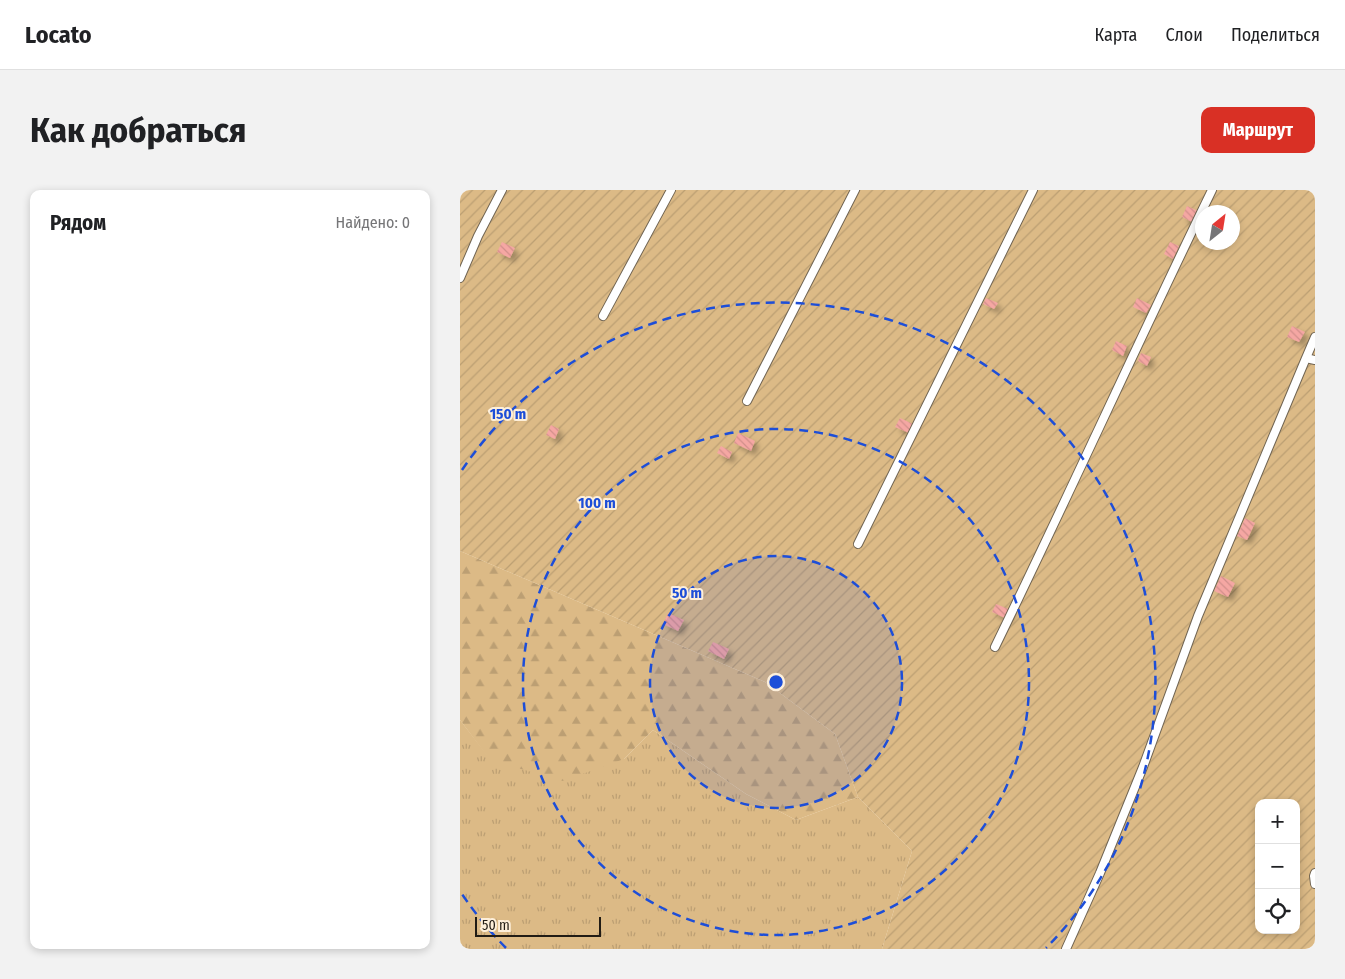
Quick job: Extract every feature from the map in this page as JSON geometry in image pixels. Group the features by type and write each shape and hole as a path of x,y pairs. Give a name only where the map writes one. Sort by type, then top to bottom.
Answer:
{"lane":[{"path":"460,278 478,236 502,190"},
{"path":"603,316 671,190"},
{"path":"747,401 854,190"},
{"path":"858,544 1033,190"},
{"path":"995,647 1051,533 1101,422 1212,190"},
{"path":"1066,949 1144,767 1198,616 1315,337"},
{"path":"1306,358 1315,360"},
{"path":"1315,873 1315,884"}],"green space":[{"path":"460,190 1315,190 1315,949 882,949 912,851 858,797 835,734 765,682 460,551"},
{"path":"460,551 765,682 835,734 858,797 796,820 746,794 653,730 624,759 563,781 490,760 460,720"},
{"path":"460,720 491,760 624,759 653,730 746,794 796,820 858,797 912,851 882,949 460,949"}],"building":[{"path":"1187,206 1195,210 1195,216 1192,222 1182,217"},
{"path":"502,242 515,248 510,258 497,252"},
{"path":"1170,242 1179,246 1173,259 1164,254"},
{"path":"986,298 998,303 994,309 983,304"},
{"path":"1137,298 1151,305 1146,313 1133,307"},
{"path":"1292,326 1305,332 1299,342 1287,337"},
{"path":"1116,341 1127,346 1123,356 1112,350"},
{"path":"1141,353 1151,357 1147,366 1138,361"},
{"path":"900,418 913,424 909,433 895,427"},
{"path":"551,425 559,429 555,439 546,435"},
{"path":"738,433 755,441 751,451 734,443"},
{"path":"721,446 732,452 729,459 717,453"},
{"path":"1245,518 1255,523 1247,540 1237,536"},
{"path":"1221,576 1235,583 1228,597 1214,591"},
{"path":"996,604 1011,610 1007,619 992,612"},
{"path":"668,613 684,620 678,631 663,624"},
{"path":"713,642 729,649 724,659 708,651"}]}
